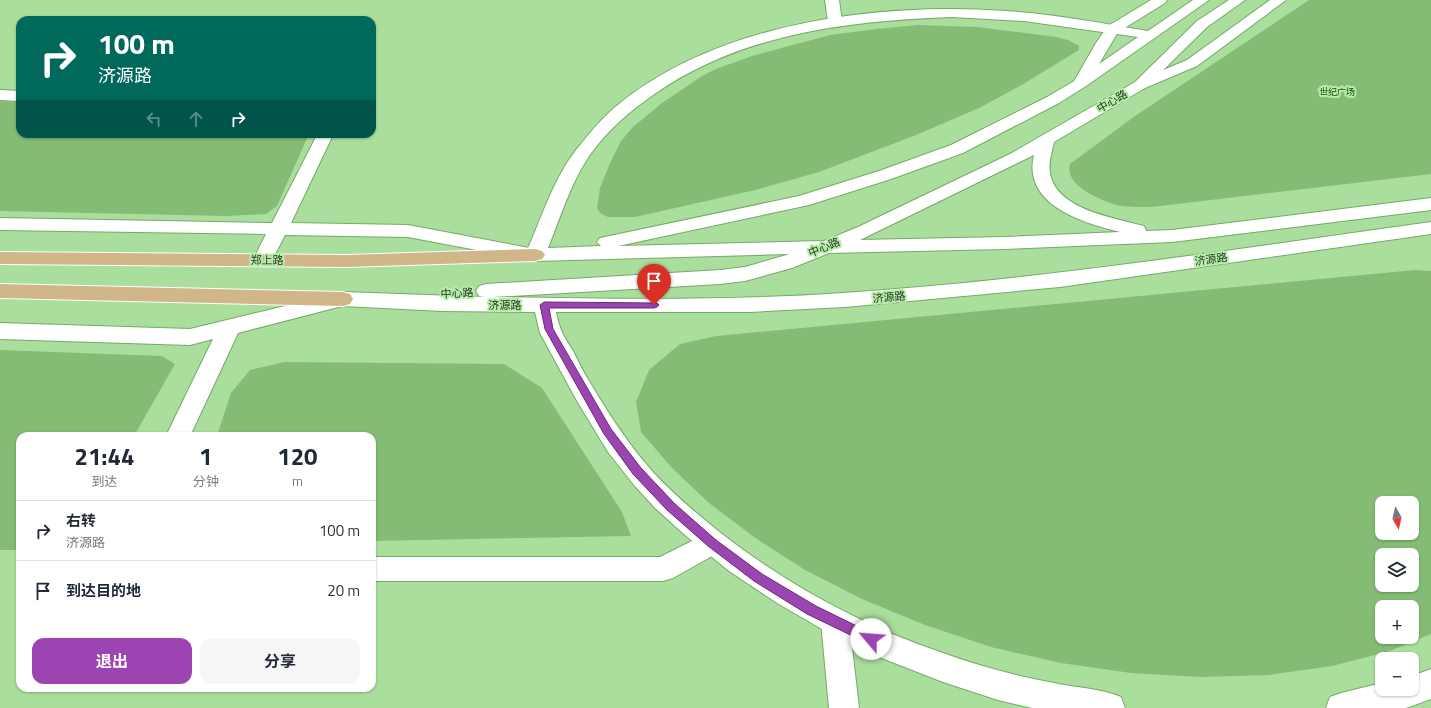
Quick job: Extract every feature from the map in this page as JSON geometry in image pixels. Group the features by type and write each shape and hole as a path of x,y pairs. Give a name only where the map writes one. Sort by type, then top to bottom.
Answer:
{"main road":[{"path":"832,0 835,22"},
{"path":"1081,83 1103,43 1113,29 1160,0"},
{"path":"535,255 674,229 803,201 885,175 957,149 1053,100 1081,83 1202,0"},
{"name":"中心路","path":"343,299 720,277 745,274 785,263 865,231 1008,162 1048,139 1140,85 1202,24 1238,0"},
{"path":"1140,85 1192,63 1279,0"},
{"path":"535,255 548,228 557,198 570,172 587,147 604,127 623,109 667,78 716,54 769,36 835,22 905,14 973,14 1036,18 1149,35"},
{"path":"0,95 16,96"},
{"path":"263,260 323,138"},
{"path":"1048,139 1041,158 1041,174 1047,188 1060,202 1080,214 1111,224 1172,236"},
{"path":"0,224 408,231 535,255 677,250 1004,243 1172,236 1431,204"},
{"name":"济源路","path":"343,299 442,304 544,305 749,305 845,300 1060,280 1431,228"},
{"name":"郑上路","path":"0,258 347,261 535,255"},
{"path":"0,291 343,299"},
{"path":"0,331 190,337 343,299"},
{"path":"544,305 549,329 607,432 642,477 671,507 712,543 758,578 812,610 871,639 935,665 1002,687 1072,703 1110,708"},
{"path":"180,432 229,328"},
{"path":"376,570 662,569 712,543"},
{"path":"835,621 844,708"},
{"path":"1341,708 1410,692 1431,684"}],"green space":[{"name":"世纪广场","path":"1309,0 1431,0 1431,174 1152,207 1121,206 1105,201 1086,192 1073,179 1069,172 1070,164 1135,116"},
{"path":"918,25 978,27 1056,37 1068,40 1079,46 1079,50 1020,86 979,108 916,135 819,172 755,190 635,217 608,217 600,213 597,208 600,188 621,141 633,127 662,103 702,76 716,69 752,56 830,35"},
{"path":"0,101 16,102 16,138 307,138 277,206 266,214 226,216 0,211"},
{"path":"1415,270 1431,271 1431,634 1419,639 1419,600 1375,600 1375,644 1407,644 1390,651 1375,652 1375,655 1332,666 1269,675 1201,677 1131,673 1061,663 991,647 925,625 862,599 805,570 754,537 709,503 672,468 641,432 636,402 649,370 680,344 716,336"},
{"path":"0,350 162,356 175,364 136,432 16,432 16,550 0,550"},
{"path":"284,362 504,364 542,388 622,512 631,536 376,541 376,432 218,432 231,393 250,370"}],"route":[{"path":"654,305 544,305 549,329 607,432 637,471 671,507 712,543 758,578 812,610 871,639"}]}
